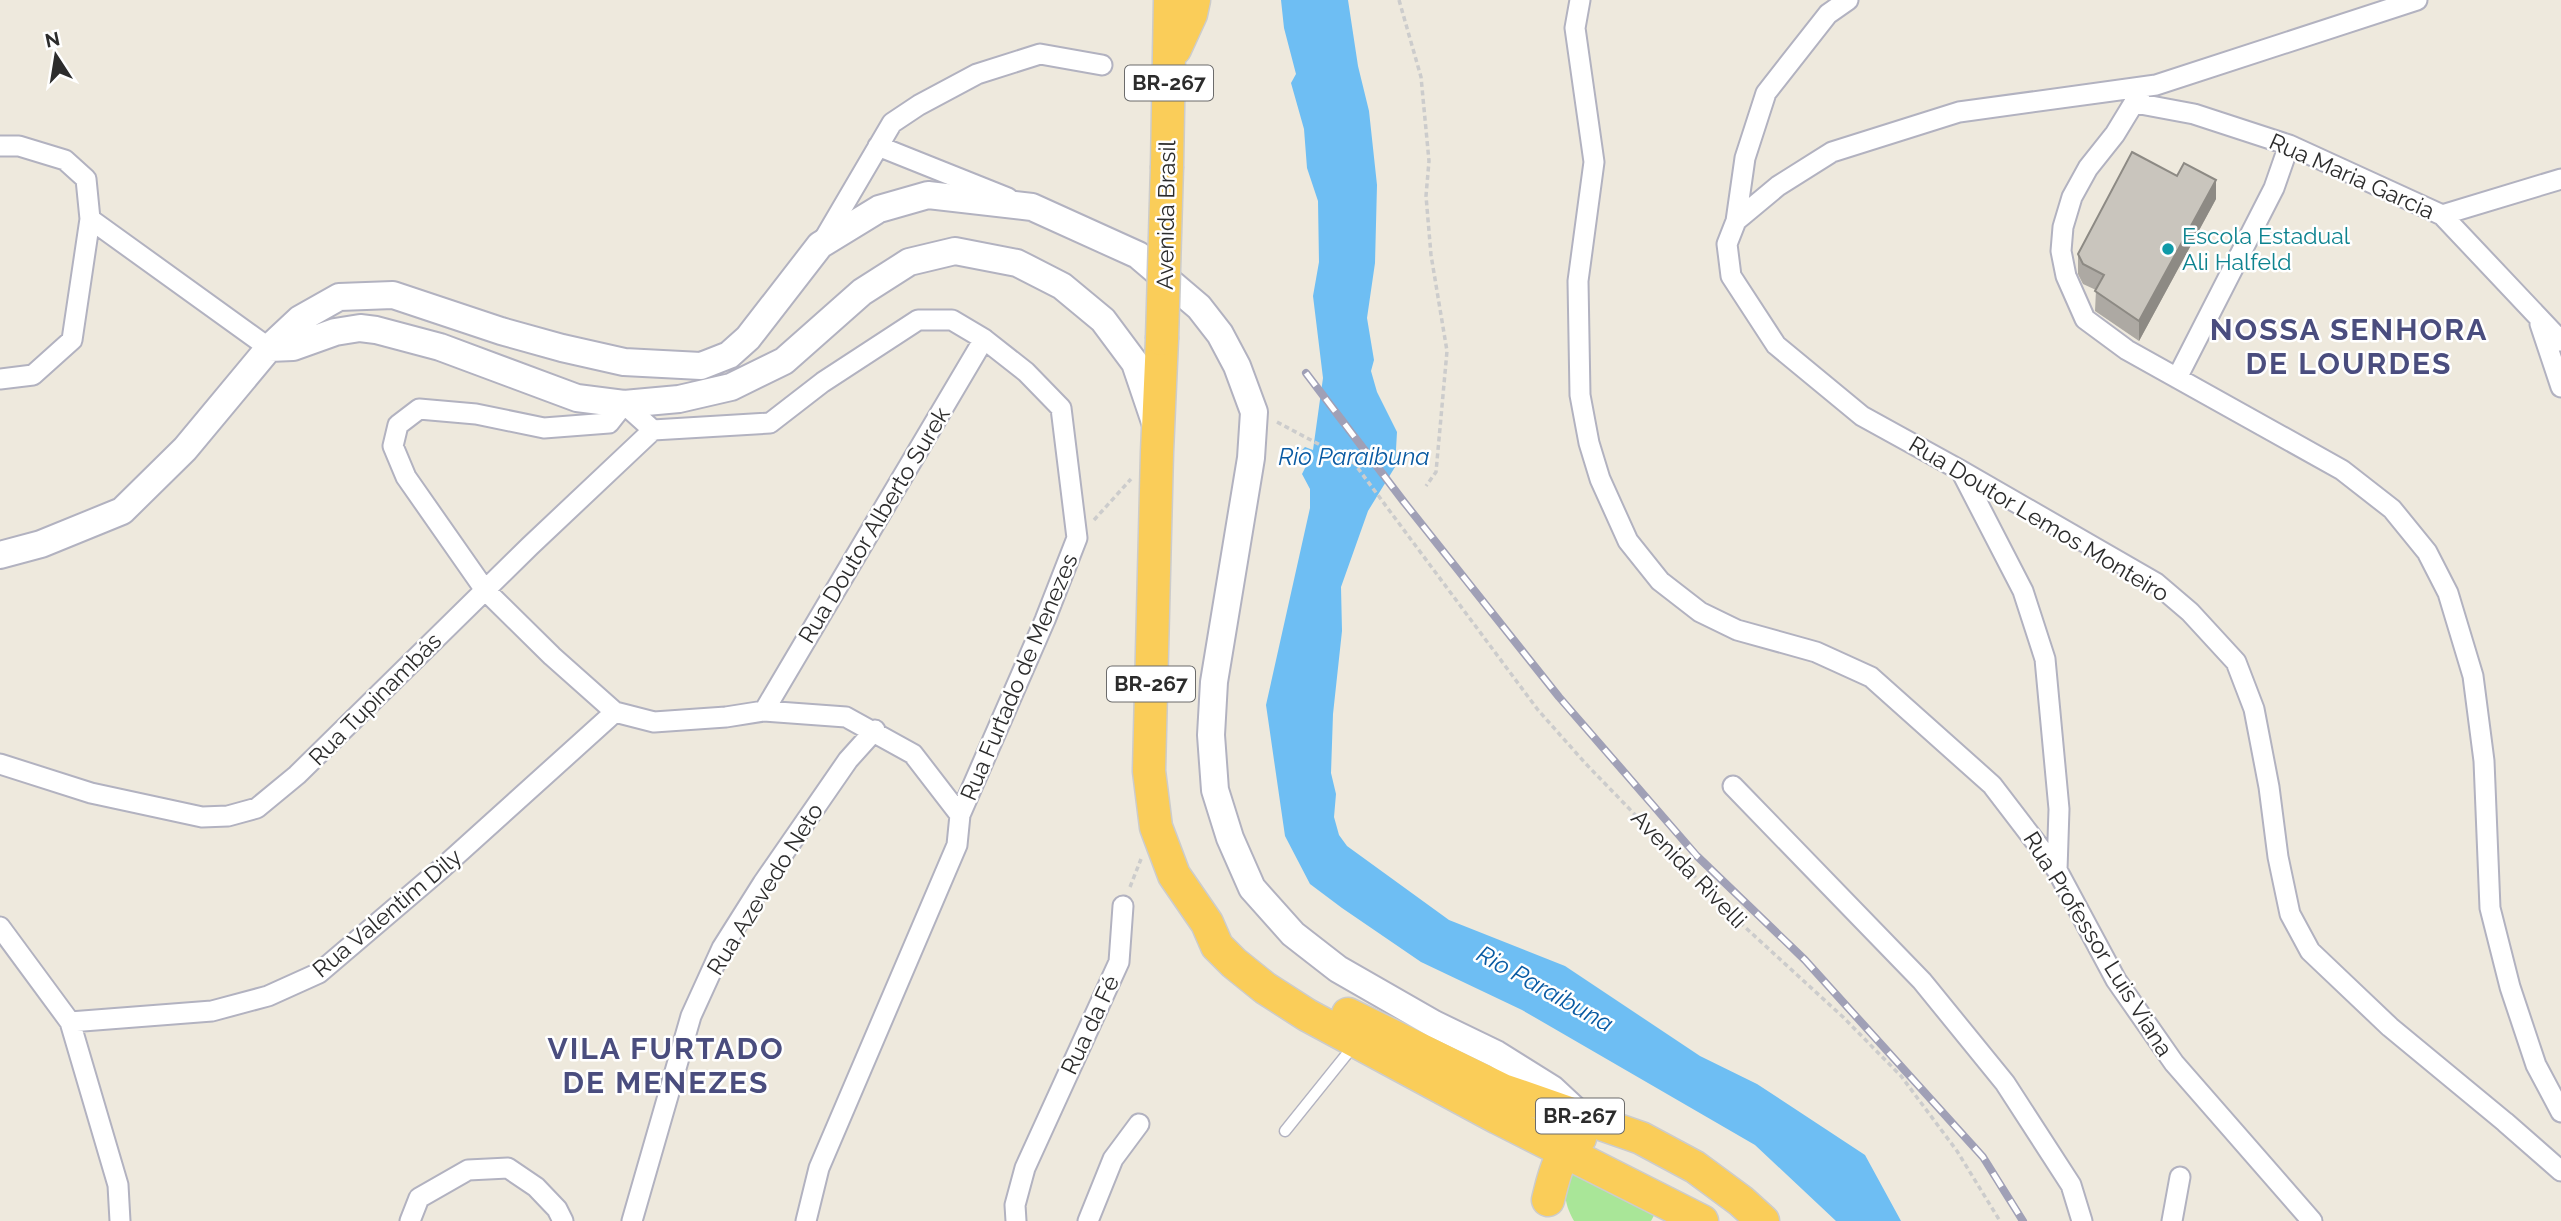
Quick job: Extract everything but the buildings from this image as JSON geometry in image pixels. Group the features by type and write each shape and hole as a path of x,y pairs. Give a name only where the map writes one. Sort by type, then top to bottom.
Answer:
{"highway":[{"name":"Avenida Brasil","path":"1157,441 1163,339 1170,0"},
{"path":"1169,60 1194,0"},
{"name":"BR-267","path":"1157,441 1149,771 1156,827 1174,875 1208,923 1232,933 1279,975 1370,1037 1514,1126 1666,1212 1702,1221"},
{"name":"BR-267","path":"1370,1037 1503,1090 1640,1138 1695,1167 1763,1221"},
{"path":"1514,1126 1529,1145 1553,1210"},
{"name":"BR-267","path":"1553,1210 1556,1169 1564,1152 1577,1139 1594,1133 1613,1132 1640,1138 1661,1155 1671,1188 1666,1212"}],"main road":[{"path":"0,555 41,544 122,511 185,449 269,348 300,319 339,298 393,295 525,338 624,362 701,366 729,355 748,338 821,245 879,209 928,195 1032,207 1138,255 1199,307 1220,334 1237,366 1254,412 1251,458 1214,682 1211,735 1214,790 1230,838 1252,888 1293,933 1338,969 1434,1024 1496,1054 1552,1089 1581,1116"},
{"path":"269,348 293,347 335,332 360,328 407,336 577,398 624,404 679,398 731,387 785,361 862,292 909,262 955,251 1017,263 1062,286 1103,320 1135,362 1157,441"},
{"path":"472,359 496,359 517,347 525,338"},
{"path":"624,362 624,404"}],"street":[{"name":"Rua Professor Luis Viana","path":"1580,0 1575,28 1594,162 1578,281 1580,395 1589,443 1600,479 1628,541 1660,581 1700,612 1737,630 1815,652 1871,677 1992,785 2057,870 2116,979 2174,1063 2312,1221"},
{"name":"Rua Doutor Lemos Monteiro","path":"1848,0 1828,14 1766,93 1745,158 1735,221 1727,244 1731,276 1776,345 1862,416 2155,583 2190,612 2236,662 2254,709 2269,787 2277,857 2290,914 2311,951 2390,1027 2561,1171"},
{"path":"2417,0 2139,95 2088,168 2072,197 2063,227 2061,251 2066,276 2085,319 2127,350 2342,470 2392,509 2427,552 2448,593 2473,676 2484,761 2490,908 2510,987 2536,1065 2561,1112"},
{"path":"821,245 892,123 919,105 977,74 1040,54 1102,65"},
{"name":"Rua Maria Garcia","path":"1735,221 1778,186 1832,152 1959,112 2139,95 2289,145 2442,215 2561,341"},
{"path":"2177,378 2274,188 2289,145"},
{"path":"0,146 19,146 65,160 86,179 90,219 72,340 33,375 0,379"},
{"path":"878,146 1032,207"},
{"path":"2442,215 2561,179"},
{"path":"90,219 269,348"},
{"path":"2537,316 2561,387"},
{"name":"Rua Furtado de Menezes","path":"653,430 770,423 823,382 918,320 951,320 984,339 1026,372 1060,408 1077,538 1045,621 960,815 957,845 819,1168 806,1221"},
{"name":"Rua Doutor Alberto Surek","path":"764,711 984,339"},
{"path":"653,430 624,404 609,423 544,428 476,414 419,409 398,425 393,446 406,477 485,590 552,656 615,712 654,722 726,717 764,711 846,717 875,730 913,754 960,815"},
{"name":"Rua Tupinambás","path":"0,764 91,793 189,815 228,816 257,808 298,775 485,590 653,430"},
{"path":"1960,470 2023,591 2045,659 2059,809 2057,870"},
{"name":"Rua Valentim Dily","path":"70,1022 212,1012 268,996 319,973 441,869 615,712"},
{"name":"Rua Azevedo Neto","path":"632,1221 691,1016 722,948 763,883 841,771 875,730"},
{"path":"1733,786 1922,981 2005,1083 2071,1185 2082,1221"},
{"name":"Rua da Fé","path":"1016,1221 1015,1205 1025,1168 1119,962 1123,906"},
{"path":"0,927 70,1022 118,1185 120,1221"},
{"path":"1088,1221 1113,1159 1139,1124"},
{"path":"410,1221 419,1198 468,1170 508,1168 536,1187 557,1209 562,1221"},
{"path":"2172,1221 2180,1177"}],"lane":[{"path":"1285,1131 1370,1037"}],"path":[{"path":"1399,0 1421,77 1429,162 1426,196 1431,256 1447,351 1436,472 1426,486"},
{"name":"Avenida Rivelli","path":"1275,421 1354,464 1538,710 1586,764 1735,918 1843,1017 1901,1076 1957,1152 2000,1221"},
{"path":"1077,538 1157,441"},
{"path":"1123,906 1156,827"}],"green space":[{"path":"1571,1166 1658,1208 1651,1221 1574,1221 1567,1207 1565,1194"}],"water":[{"name":"Rio Paraibuna","path":"1281,0 1348,0 1358,66 1369,111 1377,185 1375,263 1367,318 1374,360 1371,371 1377,392 1397,432 1395,467 1368,511 1341,587 1342,631 1333,714 1331,773 1336,794 1334,817 1339,835 1347,846 1449,920 1565,966 1700,1056 1757,1084 1865,1155 1901,1221 1836,1221 1755,1145 1522,1010 1421,962 1310,884 1285,836 1266,705 1310,508 1310,489 1302,474 1307,464 1300,452 1305,447 1313,450 1323,378 1313,296 1319,262 1318,201 1307,168 1304,129 1291,83 1296,74 1284,28"}],"railway":[{"path":"1306,373 1404,502 1559,697 1697,856 1805,960 1983,1157 2023,1221"}],"place":[{"name":"Escola Estadual Ali Halfeld","path":"2168,249"}],"district":[{"name":"NOSSA SENHORA DE LOURDES","path":"2349,347"},
{"name":"VILA FURTADO DE MENEZES","path":"666,1066"}]}
